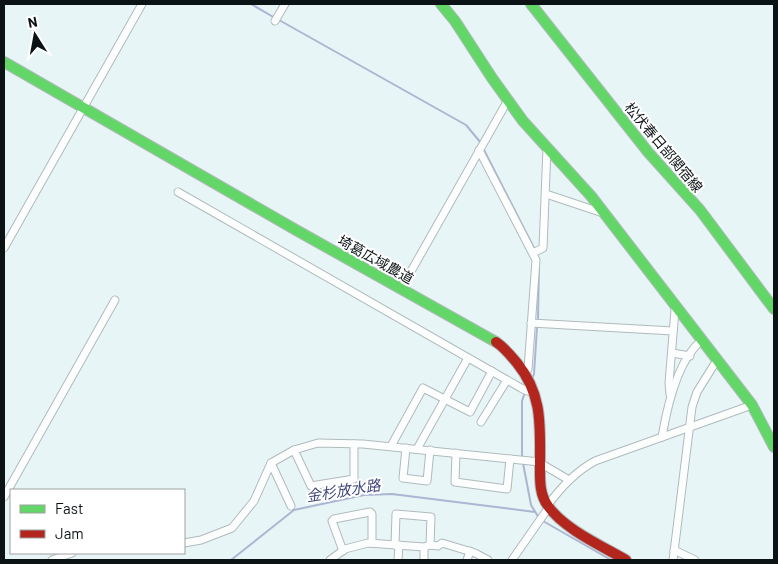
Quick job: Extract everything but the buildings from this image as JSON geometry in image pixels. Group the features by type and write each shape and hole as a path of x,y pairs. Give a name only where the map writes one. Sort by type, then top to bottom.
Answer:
{"street":[{"path":"4,248 142,4"},
{"path":"276,18 284,4"},
{"path":"441,4 455,21 523,121 570,172 752,405 774,447"},
{"name":"松伏春日部関宿線","path":"531,4 648,152 700,210 774,309"},
{"name":"埼葛広域農道","path":"4,62 296,230 498,343 524,372 527,389 539,403 541,421 540,463 545,512"},
{"path":"401,289 508,100"},
{"path":"535,252 543,248 547,148"},
{"path":"479,149 535,252 528,369 524,372"},
{"path":"178,192 492,372 527,389"},
{"path":"546,194 603,213"},
{"path":"4,497 115,300"},
{"path":"670,394 668,383 675,310 678,308"},
{"path":"531,323 673,331"},
{"path":"662,437 670,394 683,366 702,340"},
{"path":"672,353 690,356"},
{"path":"418,449 468,358"},
{"path":"672,560 692,408 697,392 717,360"},
{"path":"391,446 423,388 470,412 492,372"},
{"path":"481,422 507,380"},
{"path":"512,560 569,480 582,468 595,461 752,405"},
{"path":"185,543 200,540 232,528 254,501 271,463 294,450 318,443 391,446 540,463 569,480"},
{"path":"294,450 311,486 354,479 354,444"},
{"path":"406,448 403,478 427,481 430,450"},
{"path":"456,453 455,482 507,489 510,459"},
{"path":"271,463 291,506"},
{"path":"343,550 332,521 334,519 370,512 372,514 372,543"},
{"path":"545,512 565,522 626,560"},
{"path":"398,560 396,514 431,517 424,560"},
{"path":"330,560 343,550 368,543 427,546 438,546 442,543 470,551 488,560"},
{"path":"674,550 695,560"},
{"path":"467,560 470,551"},
{"path":"52,560 69,554"}],"waterway":[{"path":"251,4 275,18"},
{"path":"279,20 466,125 481,143"},
{"path":"483,148 535,250"},
{"path":"538,322 539,262"},
{"path":"532,379 534,374 537,327"},
{"path":"522,459 522,401 525,392"},
{"path":"523,463 531,505 539,518"},
{"name":"金杉放水路","path":"231,560 294,510 364,495 392,494 535,512"},
{"path":"543,521 611,560"}],"traffic: fast":[{"path":"441,4 455,21 523,121 591,196 752,405 774,447"},
{"path":"531,4 648,152 700,210 774,309"},
{"path":"4,62 296,230 496,342"}],"traffic: jam":[{"path":"496,342 517,363 532,387 536,399 540,424 540,476 545,501 555,514 573,530 626,560"}]}
